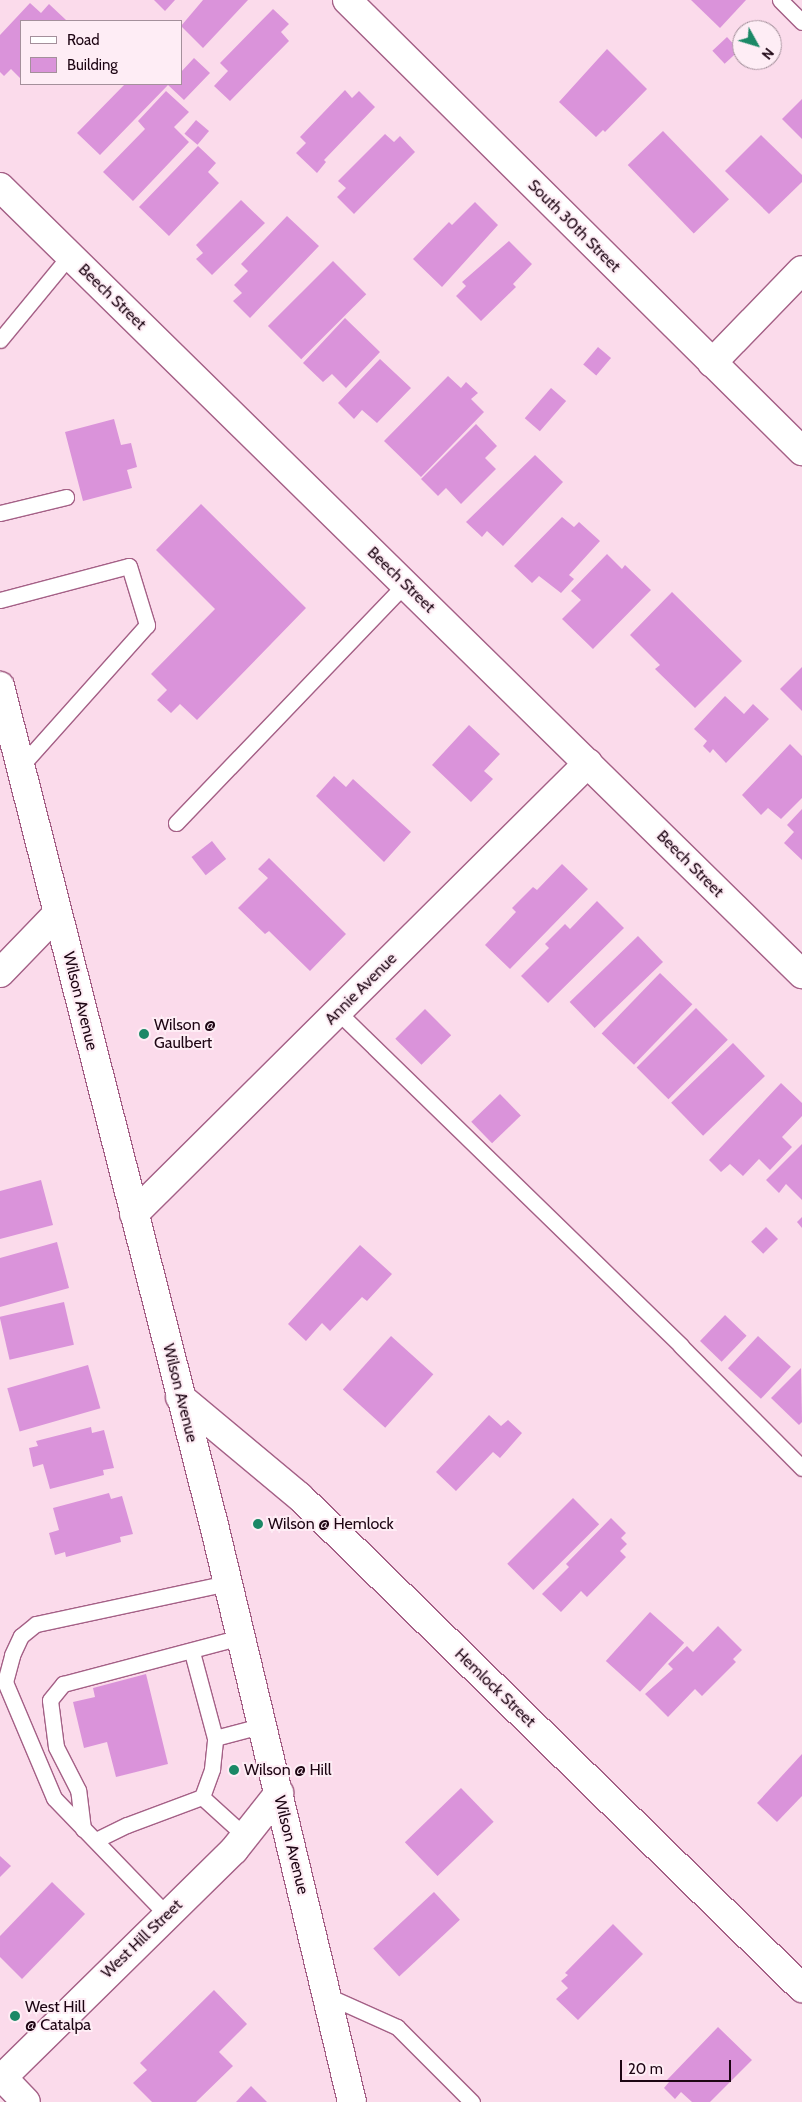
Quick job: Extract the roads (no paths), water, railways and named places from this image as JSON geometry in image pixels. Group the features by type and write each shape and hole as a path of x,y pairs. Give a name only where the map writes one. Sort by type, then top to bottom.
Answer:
{"street":[{"name":"South 30th Street","path":"347,0 802,451"},
{"name":"Beech Street","path":"0,187 802,974"},
{"path":"712,362 802,270"},
{"name":"Wilson Avenue","path":"0,686 228,1583 260,1726 279,1793 352,2102"},
{"name":"Annie Avenue","path":"134,1214 588,763"},
{"path":"0,973 57,914"},
{"name":"Hemlock Street","path":"180,1397 299,1496 802,1988"},
{"name":"West Hill Street","path":"1,2078 245,1836 279,1793"},
{"path":"1,2078 26,2102"}],"lane":[{"path":"780,0 802,22"},
{"path":"0,340 70,255"},
{"path":"0,513 66,497"},
{"path":"0,600 129,566 146,625 20,766"},
{"path":"176,823 405,584"},
{"path":"338,1012 681,1346 802,1468"},
{"path":"166,1914 54,1798 5,1682 12,1655 21,1636 36,1624 228,1583"},
{"path":"82,1829 78,1790 56,1747 50,1700 64,1684 80,1678 192,1652 241,1637"},
{"path":"96,1840 202,1797 212,1769 215,1738 192,1652"},
{"path":"215,1738 260,1726"},
{"path":"202,1797 245,1836"},
{"path":"328,1996 397,2027 472,2102"}],"place":[{"name":"Wilson @ Gaulbert","path":"144,1034"},
{"name":"Wilson @ Hemlock","path":"258,1524"},
{"name":"Wilson @ Hill","path":"234,1770"},
{"name":"West Hill @ Catalpa","path":"15,2016"}]}
